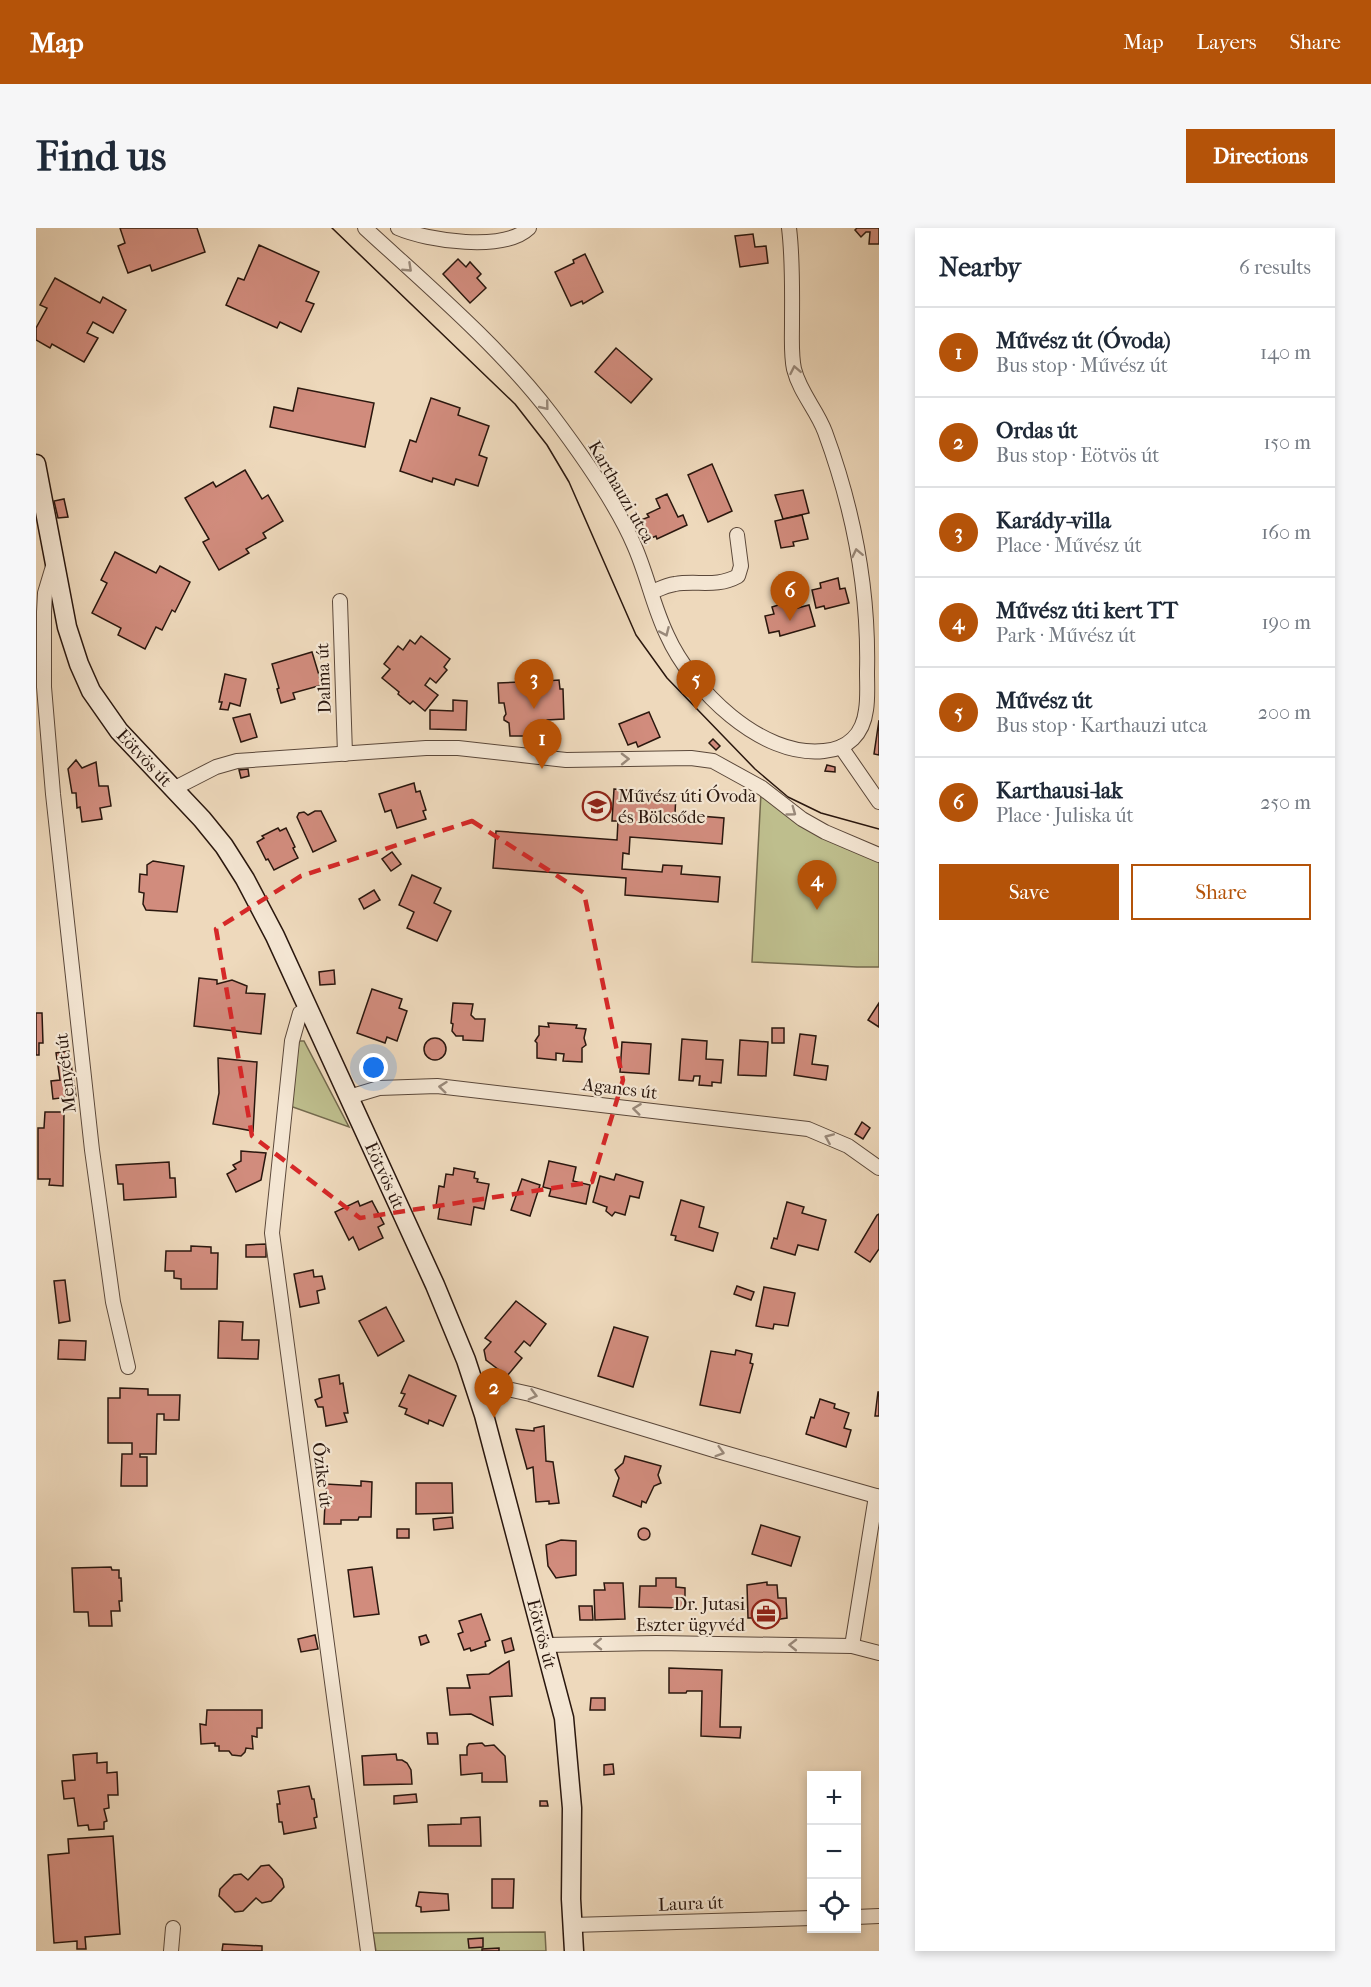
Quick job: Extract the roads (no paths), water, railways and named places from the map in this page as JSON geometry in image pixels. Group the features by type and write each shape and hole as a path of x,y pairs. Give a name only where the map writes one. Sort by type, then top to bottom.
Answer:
{"street":[{"name":"Karthauzi utca","path":"365,228 493,349 551,414 580,454 624,525 634,544 659,617 677,656 708,695 746,727 782,745 810,751 828,751 841,747"},
{"path":"399,228 414,235 446,240 477,241 510,238 530,228"},
{"path":"789,228 793,257 793,364 798,384 824,429 842,484 859,559 864,594 868,658 866,710 862,728 853,740 841,747 879,802"},
{"name":"Eötvös út","path":"36,464 67,627 91,691 119,731 225,846 245,879 275,936 435,1285 476,1389 564,1718 572,1808 574,1951"},
{"path":"652,592 676,584 730,581 738,576 741,566 737,535"},
{"name":"Menyét út","path":"55,560 45,593 44,612 44,687 53,794 92,1150 113,1302 128,1367"},
{"name":"Dalma út","path":"339,601 345,754"},
{"path":"173,789 216,767 237,761 426,748 566,760 691,758 713,761 762,788 802,819 825,832 879,855"},
{"name":"Őzike út","path":"309,1009 300,1013 292,1041 272,1233 368,1951"},
{"name":"Agancs út","path":"349,1096 379,1088 436,1086 808,1129 848,1146 879,1168"},
{"path":"476,1389 494,1386 530,1394 714,1450 878,1496 852,1646"},
{"path":"546,1645 656,1643 852,1646 879,1653"},
{"path":"861,1917 879,1917"},
{"name":"Laura út","path":"572,1925 807,1918"},
{"path":"171,1951 172,1928"}],"tram line":[{"path":"332,228 515,404 547,445 569,482 636,635 667,678 755,769 788,797 821,813 879,829"}],"place":[{"name":"Karthausi-lak","path":"790,621"},
{"name":"Karády-villa","path":"534,709"},
{"name":"Művész út","path":"696,710"},
{"name":"Művész út (Óvoda)","path":"542,769"},
{"name":"Művész úti Óvoda és Bölcsőde","path":"597,806"},
{"name":"Művész úti kert TT","path":"817,910"},
{"name":"Ordas út","path":"494,1418"},
{"name":"Dr. Jutasi Eszter ügyvéd","path":"766,1614"}]}
